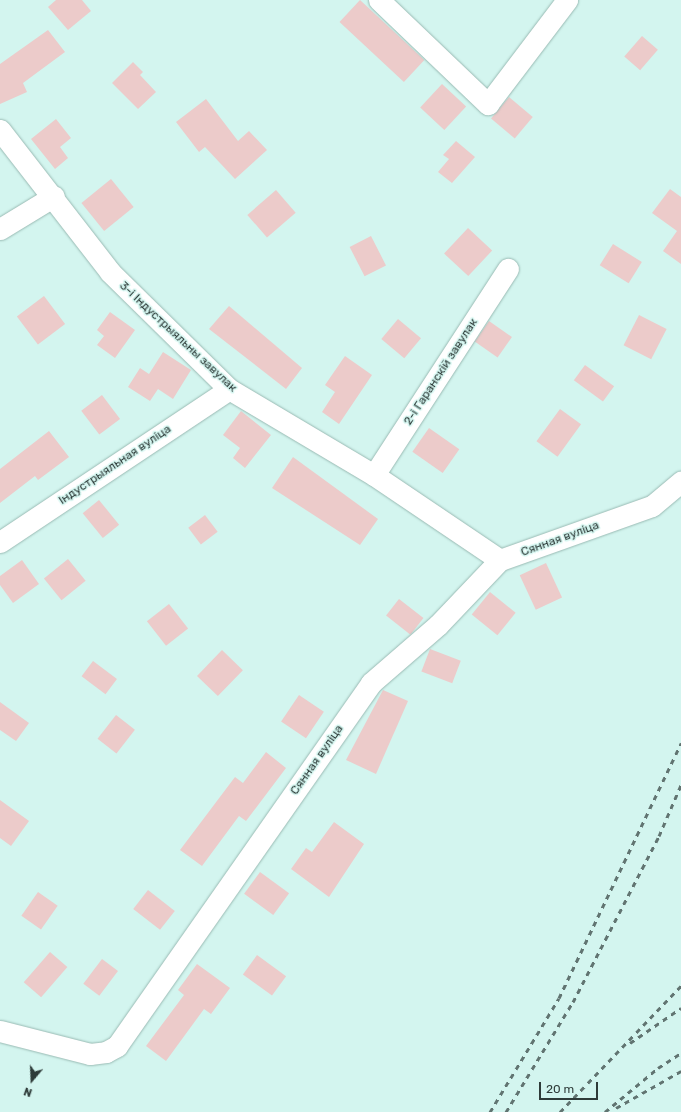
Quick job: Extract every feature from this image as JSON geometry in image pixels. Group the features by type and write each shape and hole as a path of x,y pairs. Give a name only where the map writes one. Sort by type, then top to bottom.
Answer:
{"street":[{"path":"379,0 488,104 567,0"},
{"name":"3-і Індустрыяльны завулак","path":"0,130 54,196 110,272 230,389 374,475 500,560"},
{"path":"0,229 54,196"},
{"name":"2-і Гаранскій завулак","path":"374,475 508,269"},
{"name":"Індустрыяльная вуліца","path":"0,542 230,389"},
{"name":"Сянная вуліца","path":"0,1031 90,1054 106,1052 117,1046 371,683 438,625 500,560 652,506 681,482"}],"building":[{"path":"56,0 82,0 91,11 68,30 48,7"},
{"path":"360,0 424,60 404,82 340,22"},
{"path":"48,30 65,52 23,83 27,92 0,104 0,64"},
{"path":"642,36 658,50 640,70 624,56"},
{"path":"133,62 143,72 140,75 156,92 138,109 112,83"},
{"path":"442,84 466,107 444,130 420,107"},
{"path":"509,97 533,117 515,138 491,118"},
{"path":"206,99 238,141 249,131 267,150 235,179 205,147 199,152 176,122"},
{"path":"56,119 71,138 60,147 68,158 55,169 31,139"},
{"path":"456,141 475,157 452,183 438,172 449,159 443,155"},
{"path":"111,179 134,207 104,231 81,203"},
{"path":"670,189 681,197 681,264 663,251 677,231 652,213"},
{"path":"276,190 296,213 267,238 247,215"},
{"path":"468,228 492,251 468,276 444,254"},
{"path":"371,236 386,265 365,276 350,247"},
{"path":"613,244 642,262 629,283 600,265"},
{"path":"44,296 65,324 38,344 17,316"},
{"path":"229,306 302,368 286,389 209,329"},
{"path":"110,312 135,330 115,358 97,345 104,336 97,330"},
{"path":"639,315 667,329 651,359 624,345"},
{"path":"398,319 421,338 404,358 381,339"},
{"path":"489,321 512,337 498,358 475,341"},
{"path":"163,352 191,370 173,399 158,389 150,401 128,387 140,368 149,374"},
{"path":"345,356 372,375 339,424 322,412 335,392 325,385"},
{"path":"585,365 614,386 603,402 574,380"},
{"path":"102,395 120,419 99,435 81,411"},
{"path":"560,409 581,424 558,457 536,441"},
{"path":"241,411 271,435 245,468 233,458 240,448 223,435"},
{"path":"429,428 459,449 443,473 412,452"},
{"path":"49,431 69,457 38,480 35,476 0,503 0,469"},
{"path":"293,457 378,519 360,545 272,488"},
{"path":"99,500 119,525 103,538 83,513"},
{"path":"205,515 218,532 201,544 188,528"},
{"path":"68,559 86,581 62,600 44,579"},
{"path":"22,560 39,584 13,603 0,585 0,576"},
{"path":"546,563 562,597 536,610 520,575"},
{"path":"490,592 516,613 497,635 472,615"},
{"path":"399,599 423,618 410,635 386,616"},
{"path":"169,604 188,628 166,646 147,621"},
{"path":"430,649 461,661 452,683 421,671"},
{"path":"222,650 243,670 218,696 197,676"},
{"path":"93,661 117,679 106,694 82,676"},
{"path":"383,690 408,701 376,774 346,760"},
{"path":"299,695 324,712 306,738 281,722"},
{"path":"0,702 29,723 16,741 0,730"},
{"path":"116,715 135,730 116,753 98,739"},
{"path":"266,752 286,768 246,821 239,816 202,866 180,850 235,777 243,783"},
{"path":"0,800 29,821 11,846 0,838"},
{"path":"334,822 364,844 329,897 291,869 306,848 312,852"},
{"path":"260,872 289,893 273,915 244,894"},
{"path":"148,890 175,911 160,930 133,909"},
{"path":"38,892 58,906 41,930 21,916"},
{"path":"50,952 67,967 41,997 24,982"},
{"path":"257,955 286,976 272,996 243,974"},
{"path":"102,959 118,971 99,996 83,984"},
{"path":"197,964 230,988 211,1014 204,1009 166,1061 146,1046 184,995 178,990"}],"railway":[{"path":"490,1112 559,998 681,743"},
{"path":"506,1112 573,1002 659,836 681,785"},
{"path":"560,1112 681,986"},
{"path":"630,1043 681,1008"},
{"path":"605,1112 658,1068 681,1053"},
{"path":"616,1108 681,1071"}]}
